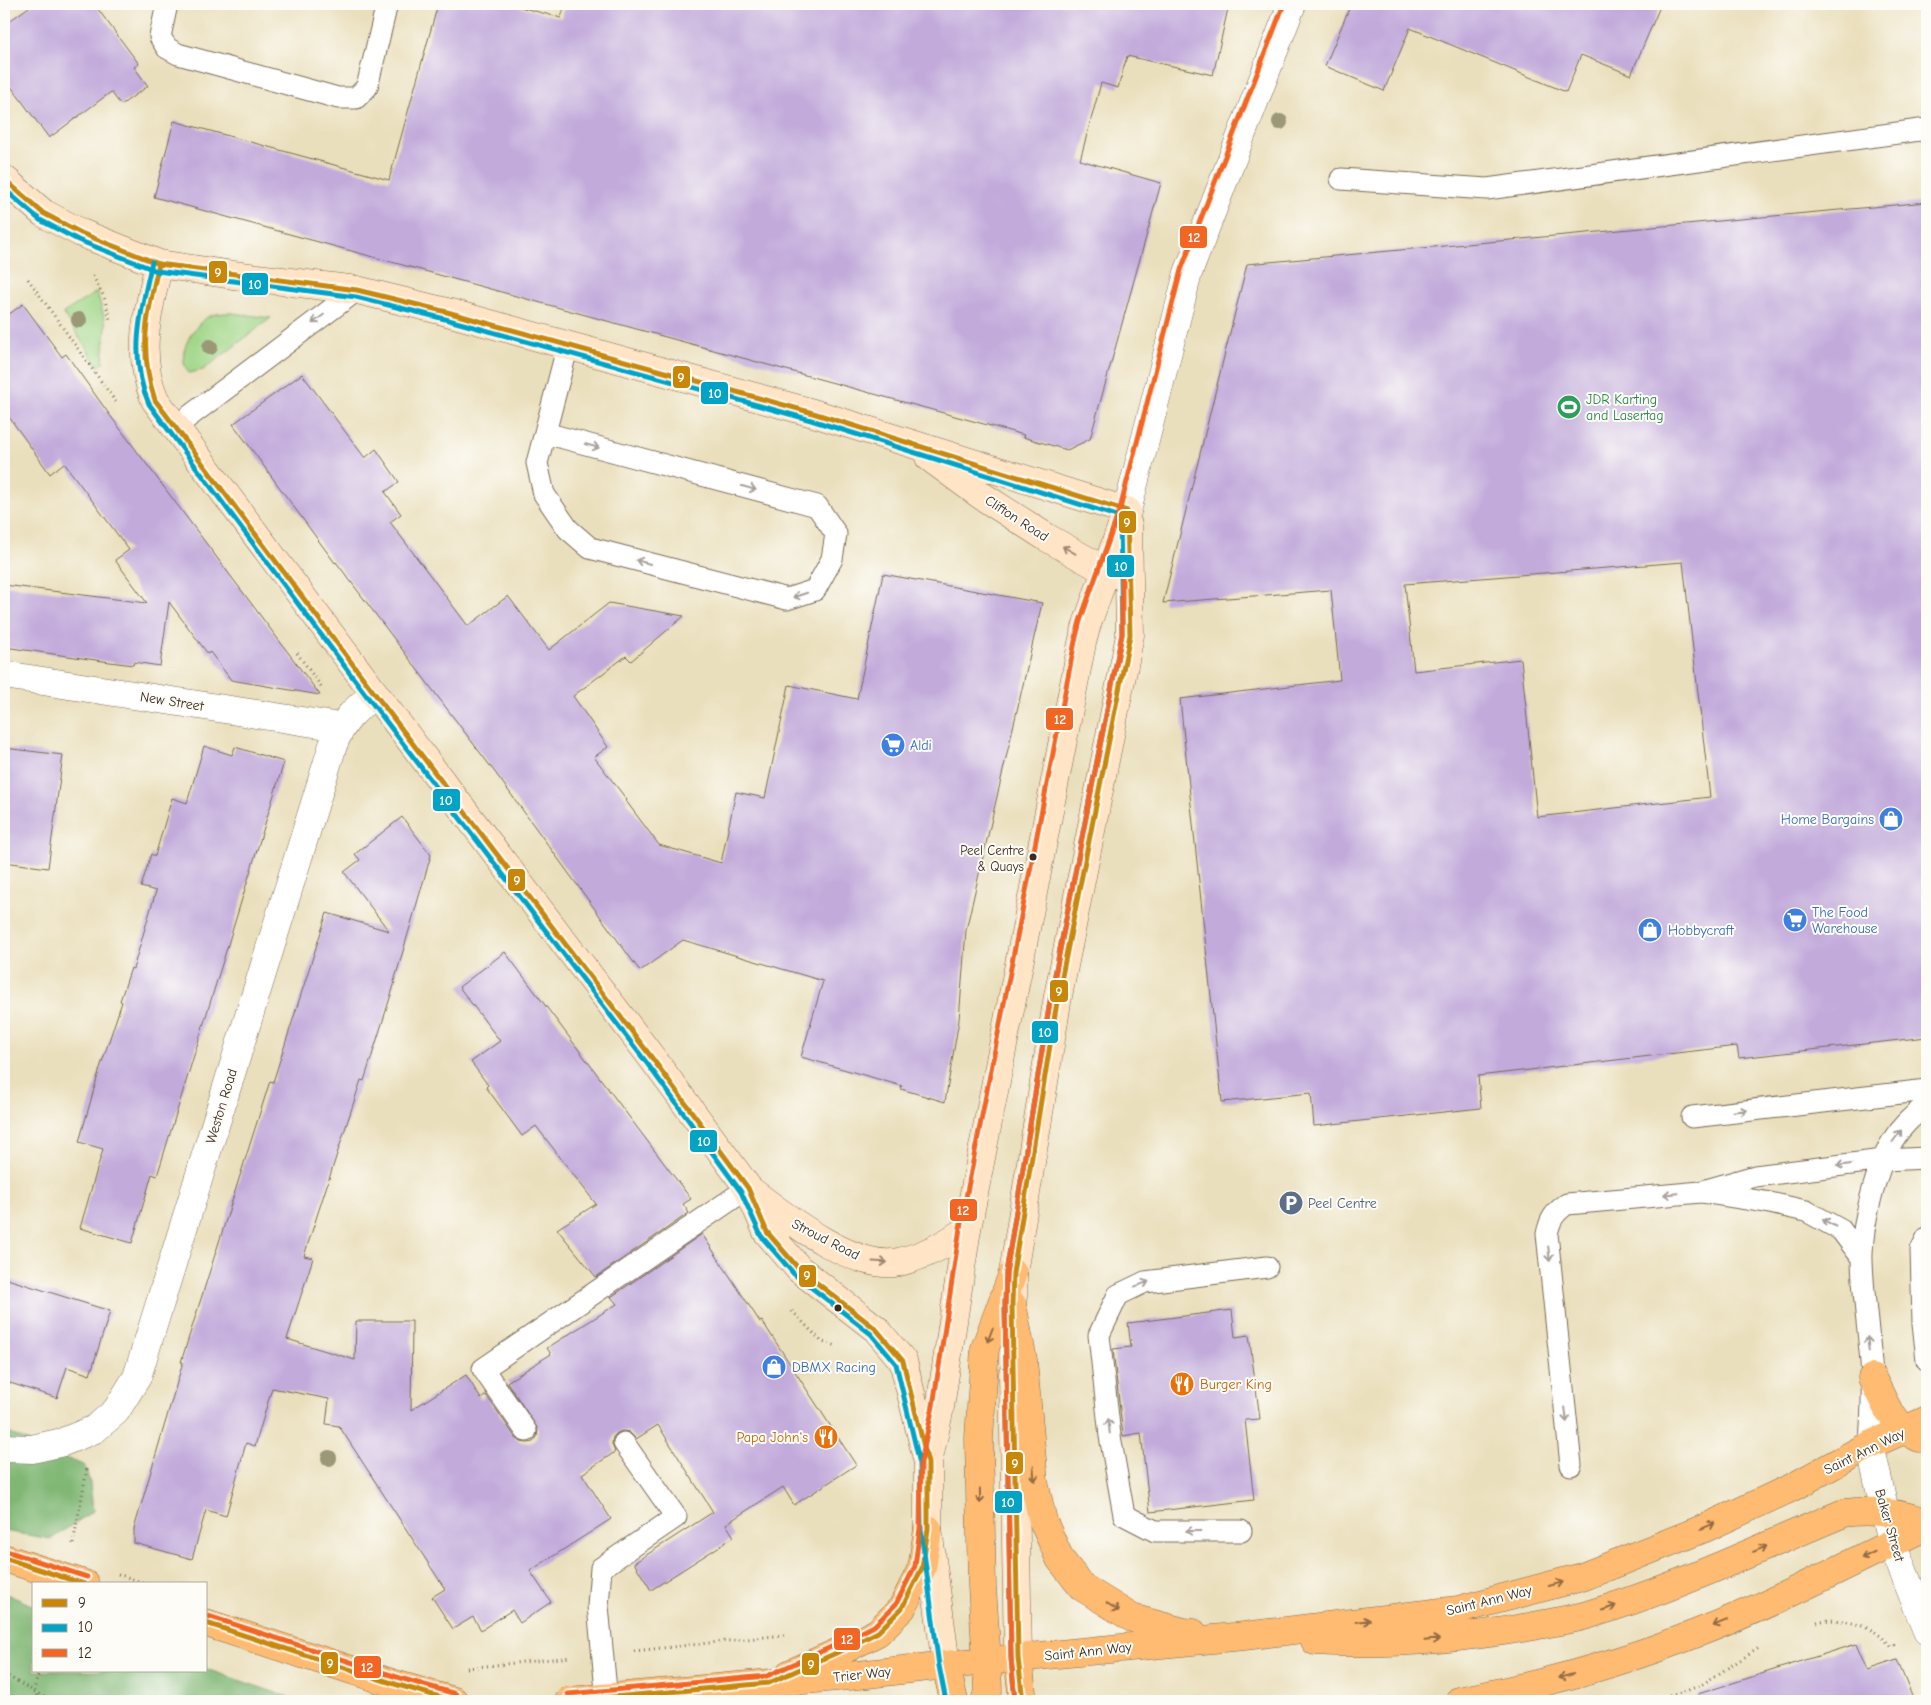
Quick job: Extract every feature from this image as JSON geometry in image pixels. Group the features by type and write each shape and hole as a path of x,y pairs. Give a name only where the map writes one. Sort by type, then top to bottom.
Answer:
{"main road":[{"path":"4,179 43,213 81,233 160,264"},
{"name":"Clifton Road","path":"160,264 357,290 568,345 813,413 1127,511"},
{"name":"Stroud Road","path":"160,264 147,318 144,358 149,387 155,400 748,1188 767,1232 799,1269 876,1329 903,1361 928,1463"},
{"name":"Clifton Road","path":"912,444 982,496 1046,537 1118,574"},
{"path":"1023,1701 1018,1658 1012,1304 1014,1273 1058,996 1130,635 1118,574 1127,511"},
{"path":"954,1701 946,1665 928,1529 928,1463 940,1406 967,1229 1082,643 1087,624 1118,574"},
{"name":"Stroud Road","path":"748,1188 790,1220 818,1238 874,1262 897,1262 931,1251 967,1229"},
{"path":"984,1701 988,1692 982,1587 978,1438 985,1348 1014,1273"},
{"path":"1012,1304 1023,1360 1034,1482 1043,1521 1060,1559 1082,1587 1132,1618 1184,1632 1327,1642 1403,1643 1493,1634 1585,1616 1653,1593 1844,1513 1885,1512 1927,1522"},
{"path":"1872,1378 1887,1408 1920,1430"},
{"name":"Saint Ann Way","path":"987,1662 1244,1636 1458,1610 1582,1577 1705,1528 1768,1500 1870,1445 1920,1430"},
{"path":"1459,1701 1521,1689 1598,1666 1699,1632 1786,1595 1927,1526"},
{"path":"769,1683 878,1632 902,1608 922,1568 928,1529"},
{"path":"4,1558 76,1581"},
{"path":"208,1624 398,1686 454,1701"},
{"name":"Trier Way","path":"569,1701 607,1699 987,1662"}],"street":[{"path":"1127,511 1188,273 1292,4"},
{"name":"New Street","path":"4,675 340,727"},
{"name":"Weston Road","path":"4,1448 32,1449 63,1442 95,1430 116,1411 138,1377 333,744 340,727 354,710 375,694"},
{"name":"Baker Street","path":"1870,1445 1892,1543 1927,1631"}],"lane":[{"path":"167,4 160,37 168,48 178,54 338,98 356,98 367,87 384,4"},
{"path":"1340,178 1487,189 1927,129"},
{"path":"175,427 357,290"},
{"path":"545,433 817,506 836,534 832,559 815,590 786,599 590,548 568,529 544,494 537,463 568,345"},
{"path":"1692,1117 1927,1090"},
{"path":"1870,1445 1872,1378 1862,1258 1865,1222 1883,1160 1893,1139 1918,1111 1927,1105"},
{"path":"1571,1466 1547,1234 1550,1220 1559,1210 1567,1204 1701,1192 1755,1176 1883,1160 1927,1158"},
{"path":"526,1431 483,1370 748,1188"},
{"path":"1701,1192 1806,1211 1841,1230 1862,1258"},
{"path":"1927,1238 1921,1250 1923,1323 1927,1360"},
{"path":"1241,1531 1155,1531 1124,1515 1110,1436 1099,1335 1118,1295 1145,1282 1267,1267"},
{"path":"607,1699 598,1606 601,1568 676,1517 624,1443"}],"path":[{"path":"92,275 104,297 111,320 110,327"},
{"path":"112,392 114,400"},
{"path":"76,1581 95,1430"},
{"path":"1813,1623 1840,1621 1859,1625 1876,1633 1891,1646 1900,1642"},
{"path":"1650,1701 1681,1693 1701,1684 1764,1645"},
{"path":"39,1672 34,1690 39,1701"},
{"path":"4,1674 51,1701"}],"green space":[{"path":"97,292 106,324 103,363 99,367 63,313"},
{"path":"232,313 271,318 203,370 189,373 185,366 184,351 195,329 209,316"},
{"path":"4,1431 85,1466 90,1483 93,1511 51,1539 4,1531"},
{"path":"4,1593 32,1605 32,1672 208,1672 208,1670 300,1701 4,1701"}],"building":[{"path":"33,4 94,4 139,64 134,67 148,86 121,105 111,92 49,138 4,77 4,25"},
{"path":"438,4 509,4 561,18 565,4 1229,4 1213,75 1127,56 1118,88 1101,83 1080,160 1161,183 1090,439 1067,450 1023,437 1024,435 154,197 174,121 389,180"},
{"path":"1351,4 1661,4 1631,75 1581,55 1566,92 1410,28 1384,91 1325,66"},
{"path":"1927,202 1927,1037 1739,1058 1737,1046 1478,1076 1481,1108 1314,1126 1311,1093 1222,1102 1180,699 1340,680 1331,590 1163,603 1247,264","holes":["1683,562 1710,797 1537,817 1521,659 1414,671 1405,584"]},
{"path":"23,304 62,357 66,354 320,695 231,680 210,652 208,654 169,602 160,666 134,662 133,665 4,647 4,585 147,603 115,560 129,550 64,463 50,474 4,410 4,318"},
{"path":"302,374 365,458 376,449 399,482 385,492 401,514 390,522 468,626 508,596 549,650 609,603 684,616 631,661 626,656 573,696 608,747 594,757 659,845 721,863 736,792 765,798 789,685 857,699 883,574 1042,603 966,930 959,1020 945,1102 901,1089 902,1086 801,1057 823,981 683,940 640,971 494,771 335,563 233,424"},
{"path":"204,746 232,755 235,747 284,762 157,1176 152,1174 132,1243 80,1228 103,1149 79,1142 100,1068 122,1002 120,1001 131,968 133,969 156,891 141,887 151,854 155,856 172,798 187,803"},
{"path":"4,748 63,755 48,868 4,862"},
{"path":"402,817 431,855 395,982 364,1081 361,1080 304,1256 313,1258 287,1339 355,1360 356,1321 412,1321 411,1410 466,1375 481,1399 486,1395 516,1438 521,1442 533,1442 537,1437 538,1429 507,1382 551,1354 547,1348 617,1304 611,1297 702,1234 760,1322 762,1321 856,1465 794,1505 783,1487 726,1524 734,1537 651,1590 634,1563 713,1512 658,1425 636,1439 629,1432 622,1431 617,1433 613,1437 612,1444 615,1452 582,1474 611,1519 530,1571 551,1602 520,1623 512,1610 481,1630 473,1617 453,1629 432,1597 445,1589 339,1426 326,1424 329,1399 272,1388 255,1446 246,1443 226,1516 206,1510 192,1559 134,1543 134,1529 183,1362 181,1362 270,1081 273,1082 327,913 389,931 344,872 360,860 355,854"},
{"path":"505,952 691,1199 683,1204 689,1213 596,1277 557,1229 596,1204 536,1126 522,1136 486,1087 488,1085 471,1062 500,1041 459,987"},
{"path":"4,1278 110,1311 90,1375 67,1367 57,1398 4,1381"},
{"name":"Burger King","path":"1232,1310 1235,1337 1249,1335 1260,1419 1245,1420 1254,1500 1150,1512 1141,1433 1123,1436 1113,1349 1131,1347 1128,1323"},
{"path":"1856,1644 1867,1670 1897,1660 1914,1701 1699,1701 1698,1694"}],"transit line":[{"name":"12","path":"568,1694 767,1676 874,1626 896,1604 915,1566 920,1528 921,1462 933,1406 960,1228 1075,641 1080,621 1120,509 1181,270 1284,4"},
{"name":"9","path":"4,179 43,213 81,233 159,264 357,290 447,312 813,413 1127,511 1130,635 1058,996 1013,1273 1018,1658 1023,1701"},
{"name":"10","path":"4,189 40,220 78,240 157,271 356,297 445,319 811,420 1120,517 1122,634 1051,995 1006,1273 1011,1658 1015,1701"},
{"name":"10","path":"152,262 138,333 139,369 149,404 369,699 646,1062 741,1192 761,1236 794,1274 871,1334 896,1364 920,1464 921,1530 939,1666 946,1701"},
{"name":"9","path":"159,264 146,332 147,364 155,400 748,1188 767,1232 799,1269 876,1329 903,1361 928,1463 928,1529 922,1568 902,1608 878,1632 769,1683 569,1701"},
{"name":"12","path":"1015,1701 1011,1658 1006,1273 1051,995 1122,634 1122,559"},
{"name":"12","path":"6,1551 87,1577"},
{"name":"9","path":"4,1558 78,1582"},
{"name":"12","path":"208,1616 400,1678 456,1694"},
{"name":"9","path":"208,1624 398,1685 454,1701"}],"place":[{"name":"JDR Karting and Lasertag","path":"1569,407"},
{"name":"Aldi","path":"893,745"},
{"name":"Home Bargains","path":"1891,819"},
{"name":"Peel Centre & Quays","path":"1033,857"},
{"name":"The Food Warehouse","path":"1795,920"},
{"name":"Hobbycraft","path":"1650,930"},
{"name":"Peel Centre","path":"1291,1203"},
{"name":"DBMX Racing","path":"774,1367"},
{"name":"Burger King","path":"1182,1384"},
{"name":"Papa John's","path":"826,1437"}]}
